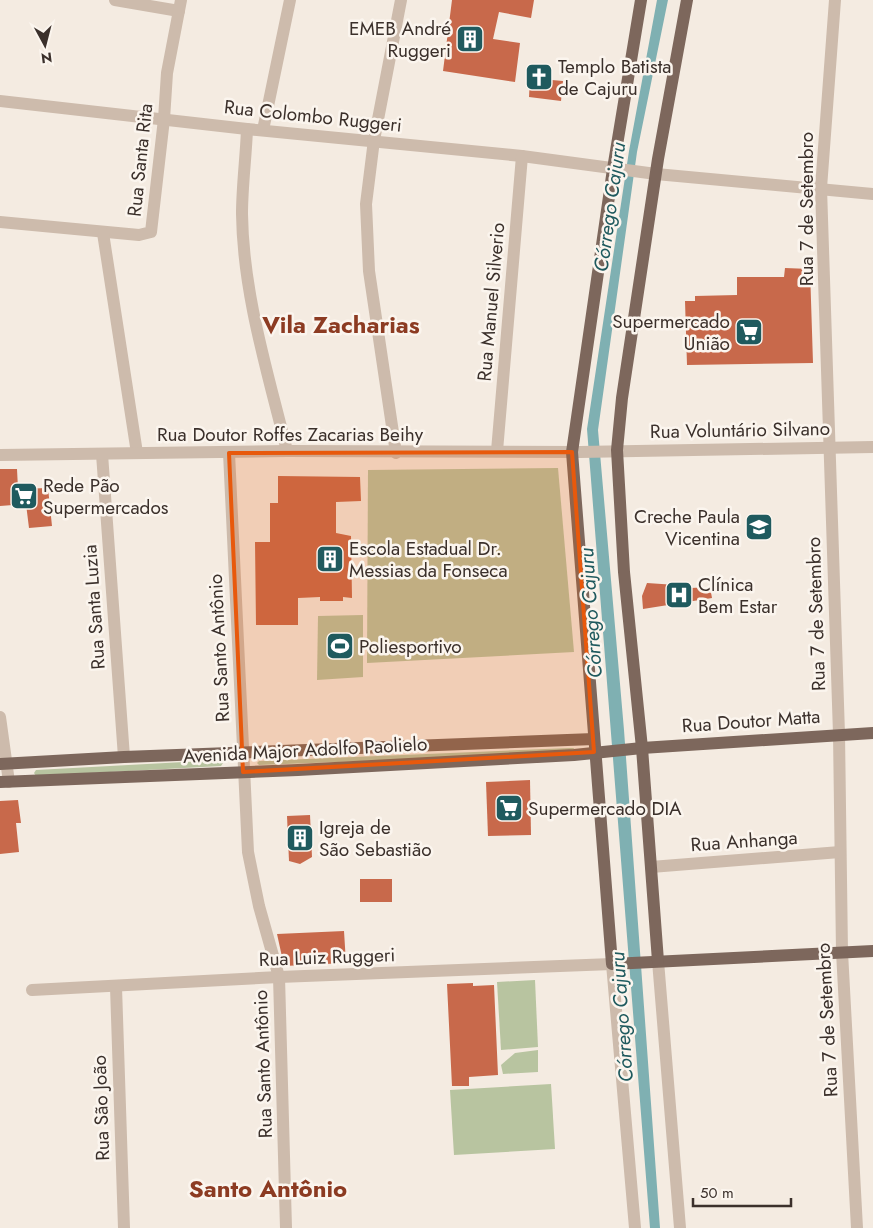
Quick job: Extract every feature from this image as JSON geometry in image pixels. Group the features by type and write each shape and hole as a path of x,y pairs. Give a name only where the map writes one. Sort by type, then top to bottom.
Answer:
{"main road":[{"path":"641,0 576,452 594,746 617,964 873,951"},
{"path":"652,961 650,866 637,748 613,450 653,174 688,0"},
{"name":"Rua Doutor Matta","path":"611,750 873,733"},
{"name":"Avenida Major Adolfo Paolielo","path":"4,782 574,756 594,746"},
{"name":"Avenida Major Adolfo Paolielo","path":"3,764 242,753 594,746 611,750"}],"street":[{"path":"116,0 180,6"},
{"path":"263,130 290,0"},
{"path":"396,452 369,271 366,204 374,140 401,0"},
{"name":"Rua 7 de Setembro","path":"835,0 821,188 839,734 842,952 857,1228"},
{"name":"Rua Santa Rita","path":"0,222 103,232 146,234 152,229 167,73 180,6"},
{"name":"Rua Colombo Ruggeri","path":"0,101 247,129 522,156 653,174 873,194"},
{"path":"247,129 242,214 245,253 251,299 286,451"},
{"name":"Rua Manuel Silverio","path":"497,452 522,156"},
{"path":"103,232 137,453"},
{"name":"Rua Voluntário Silvano","path":"576,452 829,446 873,447"},
{"name":"Rua Doutor Roffes Zacarias Beihy","path":"0,455 286,451 576,452"},
{"name":"Rua Santo Antônio","path":"229,453 248,852 259,906 279,977 286,1228"},
{"name":"Rua Santa Luzia","path":"102,454 124,757"},
{"path":"0,720 4,782"},
{"name":"Rua Anhanga","path":"650,866 840,852"},
{"path":"652,961 680,1228"},
{"path":"617,964 634,1228"},
{"name":"Rua Luiz Ruggeri","path":"32,990 279,977 617,964"},
{"name":"Rua São João","path":"116,987 124,1228"}],"highlighted area":[{"path":"572,452 594,752 243,772 229,453"}],"green space":[{"path":"558,468 574,652 367,663 368,470"},
{"name":"Poliesportivo","path":"363,615 363,677 317,680 318,616"},
{"path":"574,748 572,753 259,765 257,763 259,761"},
{"path":"221,760 223,763 221,766 36,776 34,773 36,770"},
{"path":"535,980 538,1047 501,1050 497,982"},
{"path":"538,1050 538,1072 503,1074 501,1065 515,1053"},
{"path":"551,1084 555,1149 454,1155 450,1090"}],"water":[{"path":"657,0 668,0 637,152 598,430 624,730 660,1228 650,1228 587,429 629,151"}],"building":[{"name":"EMEB André Ruggeri","path":"452,0 534,0 531,18 499,12 493,39 520,43 515,82 443,71"},
{"path":"530,78 563,81 561,101 529,97"},
{"name":"Supermercado União","path":"785,268 810,269 813,363 687,365 685,301 695,301 695,296 737,295 737,277 784,277"},
{"name":"Rede Pão Supermercados","path":"0,469 17,469 18,489 48,488 52,526 29,528 26,504 0,506"},
{"name":"Escola Estadual Dr. Messias da Fonseca","path":"278,476 360,477 361,501 336,502 336,533 351,536 352,598 343,597 343,601 320,601 320,597 298,598 298,625 256,625 255,542 270,542 270,503 278,503"},
{"name":"Clínica Bem Estar","path":"647,583 691,586 691,588 710,587 712,598 643,609 642,596"},
{"name":"Supermercado DIA","path":"530,780 531,835 488,836 486,782"},
{"path":"18,800 21,823 16,823 19,852 0,854 0,801"},
{"name":"Igreja de São Sebastião","path":"310,815 312,857 300,864 289,861 287,816"},
{"path":"360,879 392,879 392,902 360,902"},
{"path":"344,931 346,963 284,966 277,934"},
{"path":"473,983 473,986 494,985 498,1075 469,1077 469,1086 452,1086 447,984"}],"place":[{"name":"EMEB André Ruggeri","path":"470,39"},
{"name":"Templo Batista de Cajuru","path":"539,77"},
{"name":"Supermercado União","path":"749,332"},
{"name":"Rede Pão Supermercados","path":"24,496"},
{"name":"Creche Paula Vicentina","path":"759,527"},
{"name":"Escola Estadual Dr. Messias da Fonseca","path":"330,559"},
{"name":"Clínica Bem Estar","path":"679,595"},
{"name":"Poliesportivo","path":"340,646"},
{"name":"Supermercado DIA","path":"509,808"},
{"name":"Igreja de São Sebastião","path":"300,838"}],"district":[{"name":"Vila Zacharias","path":"341,324"},
{"name":"Santo Antônio","path":"268,1188"}],"water label":[{"name":"Córrego Cajuru","path":"610,207"},
{"name":"Córrego Cajuru","path":"591,613"},
{"name":"Córrego Cajuru","path":"622,1017"}]}
